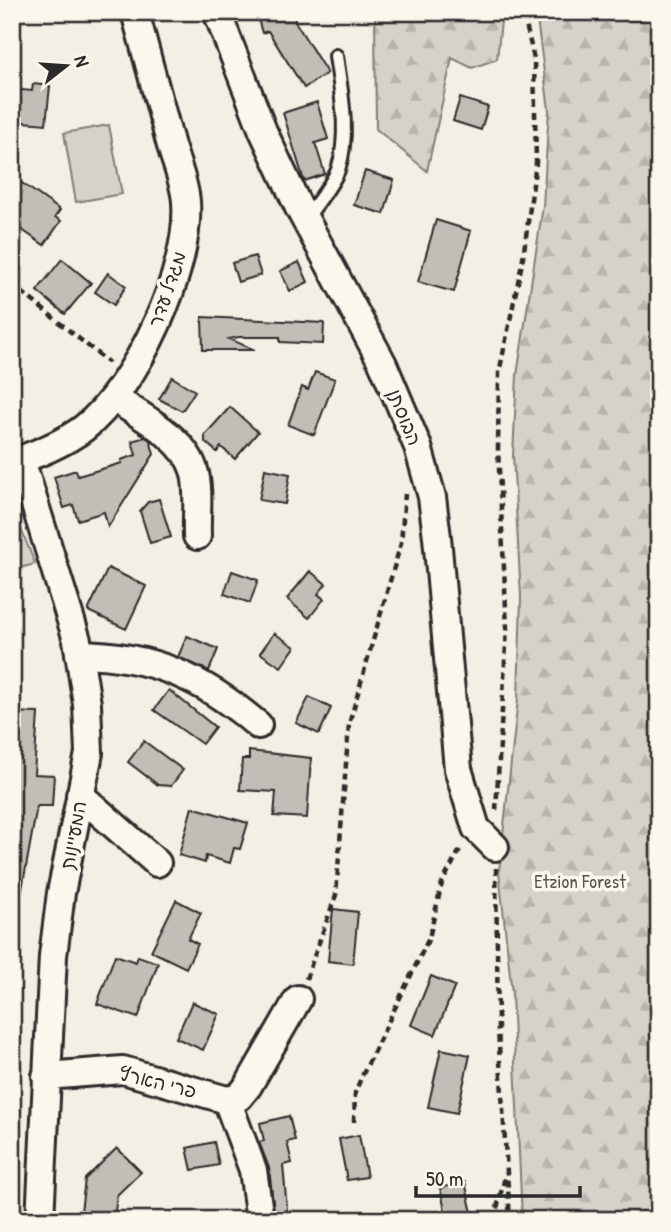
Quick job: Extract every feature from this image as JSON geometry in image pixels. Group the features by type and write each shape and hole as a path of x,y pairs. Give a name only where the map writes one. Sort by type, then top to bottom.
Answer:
{"street":[{"name":"מגדל עדר","path":"16,461 83,428 121,388 143,354 175,277 184,239 186,201 135,12"},
{"name":"הבוסתן","path":"217,12 263,131 305,220 383,364 418,447 432,497 437,537 458,769 476,828 495,847"},
{"path":"121,388 187,455 194,471 197,536"},
{"name":"המעיינות","path":"16,461 61,582 79,654 89,753 53,956 40,1220"},
{"path":"79,654 100,654 181,671 222,694 258,725"},
{"path":"80,795 157,863"},
{"path":"260,1220 253,1170 227,1100 239,1097 247,1086 298,999"},
{"name":"פרי הארץ","path":"46,1076 123,1070 227,1100"}],"lane":[{"path":"305,220 338,171 343,139 343,106 336,56"}],"path":[{"path":"510,1220 498,1030 495,847 507,628 498,449 499,373 523,258 536,163 534,60 523,12"},
{"path":"12,284 121,388"},
{"path":"298,999 336,895 349,723 401,543 404,484"},
{"path":"354,1122 358,1086 429,938 442,883 454,857 476,828"},
{"path":"494,1220 508,1166"}],"green space":[{"path":"375,12 502,12 497,59 472,68 452,58 427,171 376,129"},
{"name":"Etzion Forest","path":"536,12 659,12 659,1220 522,1220 512,994 499,871 518,699 521,597 513,455 517,375 543,206 549,110"},
{"path":"109,125 122,194 76,202 64,133"},
{"path":"12,506 35,564 12,570"}],"building":[{"path":"256,12 293,12 296,23 327,73 304,88 268,31 262,33"},
{"path":"33,84 50,86 46,124 12,121 12,89 32,91"},
{"path":"460,98 488,107 481,130 453,121"},
{"path":"317,102 328,139 315,143 325,174 304,181 283,113"},
{"path":"365,171 394,180 384,214 354,205"},
{"path":"12,176 60,210 55,217 61,221 44,245 12,223"},
{"path":"436,220 471,231 454,292 418,282"},
{"path":"255,256 261,275 238,282 232,263"},
{"path":"62,259 91,283 65,314 37,291"},
{"path":"299,262 308,282 290,291 280,271"},
{"path":"108,273 126,286 114,305 95,292"},
{"path":"202,317 324,323 323,344 280,342 280,337 239,337 229,339 255,350 203,350"},
{"path":"315,372 335,379 314,435 288,425 302,387 308,390"},
{"path":"172,377 195,391 182,411 159,399"},
{"path":"230,407 258,432 235,459 221,447 217,452 205,442 205,435"},
{"path":"145,437 150,440 154,454 108,527 104,512 78,520 73,505 64,508 54,477 76,470 78,476 122,463 121,460 136,455 132,441"},
{"path":"265,469 290,474 285,504 259,500"},
{"path":"159,499 171,537 150,543 140,511 148,502"},
{"path":"108,568 146,586 126,629 88,611"},
{"path":"232,571 258,580 250,603 224,594"},
{"path":"310,571 326,584 318,594 324,599 309,618 287,599"},
{"path":"274,633 295,647 281,667 260,653"},
{"path":"187,636 218,649 209,671 178,657"},
{"path":"169,690 215,727 202,744 154,710"},
{"path":"309,697 331,708 319,734 296,723"},
{"path":"12,712 38,713 34,774 54,775 52,806 37,806 21,895 12,894"},
{"path":"144,741 183,770 171,786 158,785 128,762"},
{"path":"249,751 311,758 307,818 274,816 276,792 240,790 242,759 249,759"},
{"path":"192,807 248,823 240,849 234,848 230,863 206,856 205,863 179,855"},
{"path":"176,900 201,913 188,939 198,944 186,968 151,951"},
{"path":"333,909 358,912 353,964 328,961"},
{"path":"115,955 136,962 138,956 158,963 138,1018 97,1004"},
{"path":"431,976 455,986 435,1035 411,1025"},
{"path":"192,1002 219,1014 203,1050 176,1038"},
{"path":"441,1049 470,1055 457,1113 428,1107"},
{"path":"289,1116 295,1140 287,1142 292,1163 283,1165 288,1220 275,1220 269,1168 259,1142 264,1141 260,1123"},
{"path":"359,1135 367,1177 347,1180 339,1139"},
{"path":"214,1142 219,1165 192,1170 187,1148"},
{"path":"117,1148 141,1172 117,1195 114,1220 80,1220 85,1179"},
{"path":"465,1182 472,1213 447,1219 440,1188"}]}
